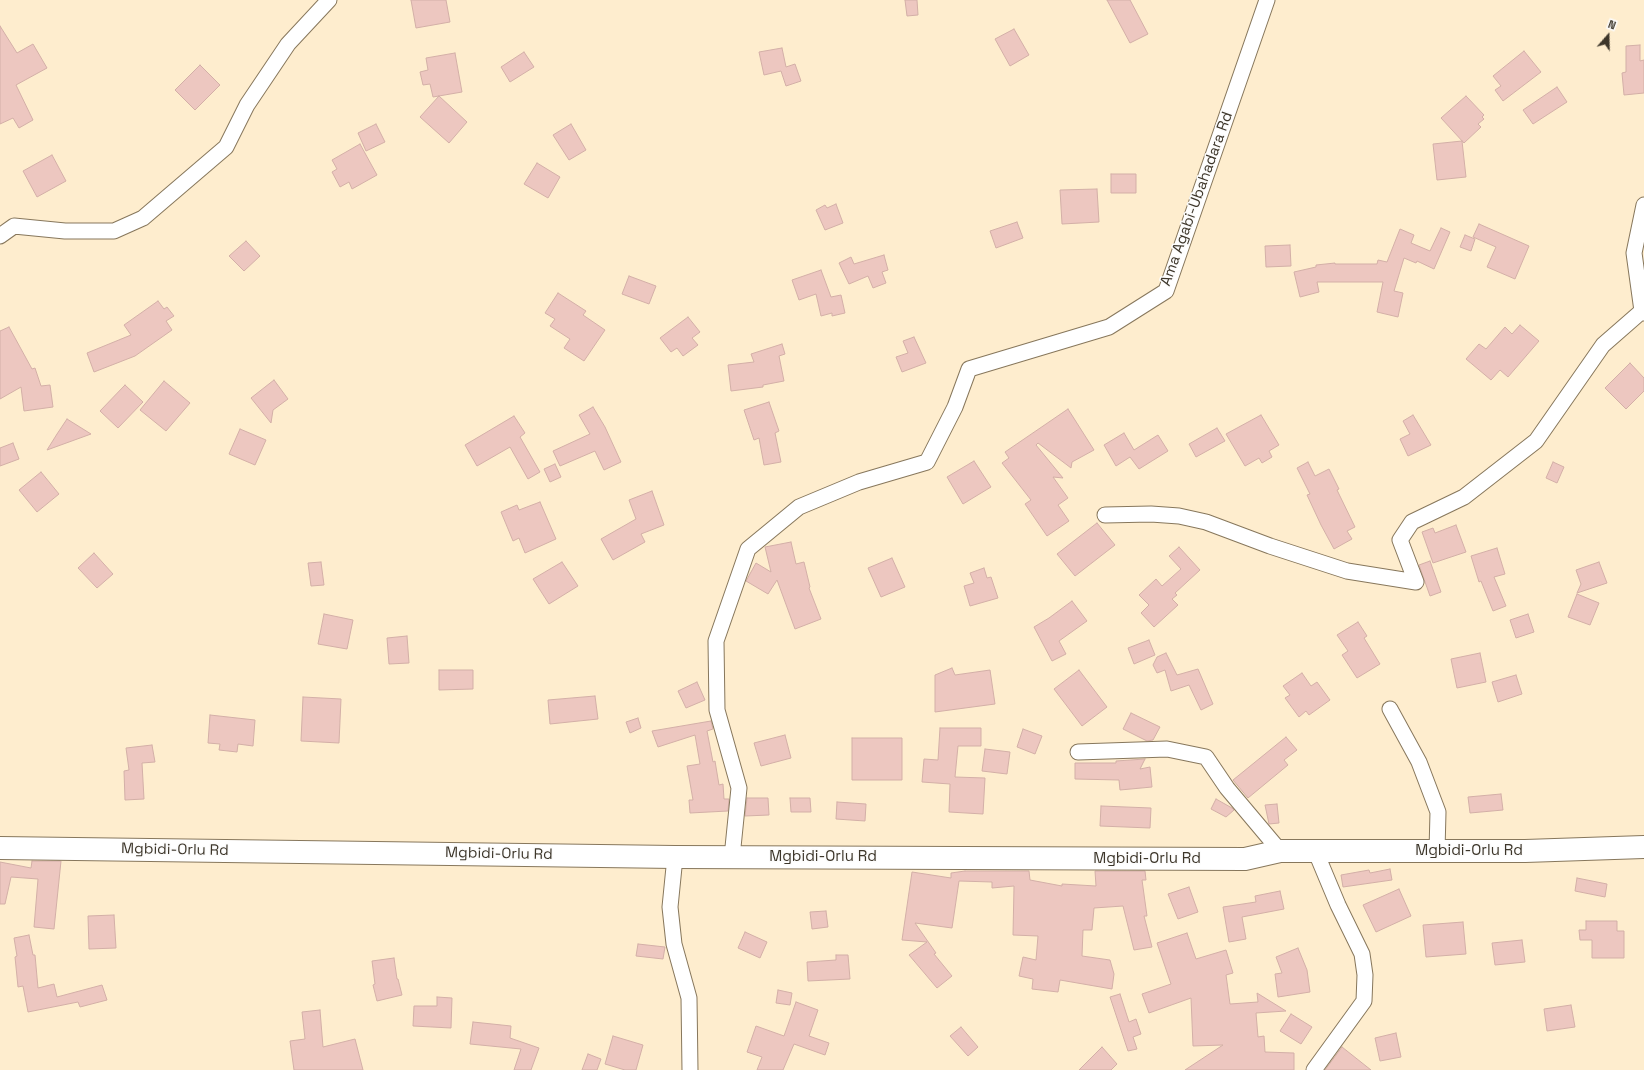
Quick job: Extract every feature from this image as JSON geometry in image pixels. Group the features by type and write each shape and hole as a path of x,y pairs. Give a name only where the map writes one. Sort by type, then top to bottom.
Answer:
{"main road":[{"name":"Mgbidi-Orlu Rd","path":"0,848 675,857 1245,860 1280,850 1525,852 1644,847"}],"street":[{"path":"0,236 14,226 65,231 114,232 143,218 226,147 247,106 288,44 330,0"},
{"name":"Ama Agabi-Ubahadara Rd","path":"732,857 739,788 717,710 716,641 748,548 799,507 859,482 927,462 955,406 969,369 1109,327 1166,290 1268,0"},
{"path":"1105,515 1179,516 1206,522 1270,546 1347,571 1416,582 1400,540 1412,522 1464,498 1536,441 1603,345 1643,312 1634,253 1644,204"},
{"path":"1390,710 1419,762 1438,812 1437,851"},
{"path":"1078,752 1167,749 1206,757 1227,788 1280,850"},
{"path":"1314,1070 1364,1001 1365,975 1362,954 1338,904 1315,850"},
{"path":"675,857 670,907 674,944 689,998 690,1070"}],"building":[{"path":"411,0 446,0 450,22 416,28"},
{"path":"905,0 917,0 918,15 907,16"},
{"path":"1107,0 1130,0 1148,34 1130,43"},
{"path":"0,26 17,53 33,44 47,68 16,85 33,120 19,128 13,118 0,124"},
{"path":"1014,29 1029,55 1010,66 995,39"},
{"path":"1640,45 1640,61 1644,60 1644,93 1624,95 1622,73 1626,72 1626,46"},
{"path":"782,48 786,67 795,64 801,81 786,86 781,71 764,75 759,52"},
{"path":"1524,51 1541,72 1503,101 1495,90 1501,86 1493,76"},
{"path":"524,52 534,67 510,82 501,67"},
{"path":"455,53 462,92 433,97 430,84 423,85 420,72 428,70 426,58"},
{"path":"200,65 220,85 195,110 175,90"},
{"path":"1557,87 1567,102 1533,124 1523,110"},
{"path":"439,96 467,122 449,143 420,117"},
{"path":"1466,96 1484,115 1482,117 1484,119 1478,124 1481,127 1464,143 1441,118"},
{"path":"376,124 385,142 366,151 358,133"},
{"path":"571,124 586,150 569,160 553,135"},
{"path":"1462,141 1466,177 1437,180 1433,144"},
{"path":"360,144 377,175 352,189 349,182 340,187 332,172 337,169 332,160"},
{"path":"52,155 66,181 37,197 23,171"},
{"path":"537,163 560,177 548,198 524,184"},
{"path":"1111,174 1136,174 1136,193 1111,193"},
{"path":"1097,189 1099,222 1062,224 1060,190"},
{"path":"836,204 843,223 825,230 816,210 825,205 827,208"},
{"path":"1017,222 1023,238 996,248 990,231"},
{"path":"1479,224 1529,246 1515,279 1487,267 1496,247 1473,237"},
{"path":"1441,228 1450,232 1434,269 1417,261 1416,263 1404,258 1394,291 1403,293 1398,317 1377,312 1383,282 1317,282 1319,292 1300,297 1294,272 1316,267 1316,265 1335,263 1377,264 1378,260 1387,262 1400,229 1414,235 1411,243 1430,251"},
{"path":"1465,235 1475,239 1471,251 1460,247"},
{"path":"246,241 260,256 244,271 229,256"},
{"path":"1290,245 1291,266 1266,267 1265,246"},
{"path":"884,255 888,270 882,272 886,283 873,288 868,276 849,284 839,263 851,257 854,264"},
{"path":"821,270 831,297 841,295 845,313 832,316 832,313 821,316 816,294 799,300 792,280"},
{"path":"629,276 656,286 649,304 622,294"},
{"path":"558,293 586,311 583,315 605,330 584,361 564,348 570,339 550,326 555,319 545,313"},
{"path":"158,301 164,309 167,307 174,316 166,321 172,330 135,356 94,372 87,353 131,335 124,325"},
{"path":"688,317 700,332 692,338 698,345 683,356 677,348 671,352 660,338"},
{"path":"1520,325 1539,341 1508,377 1500,370 1491,380 1466,359 1479,344 1486,349 1505,327 1512,334"},
{"path":"9,327 32,369 35,368 41,386 50,385 53,407 24,411 21,387 0,399 0,331"},
{"path":"914,337 926,363 902,372 896,357 908,353 903,341"},
{"path":"782,344 785,354 779,356 784,381 763,385 763,387 731,391 728,365 754,362 751,354"},
{"path":"1630,363 1644,378 1644,391 1626,409 1605,388"},
{"path":"274,380 288,399 273,410 271,423 251,398"},
{"path":"164,381 190,403 166,431 140,410"},
{"path":"125,385 143,402 118,428 100,411"},
{"path":"769,402 779,431 775,433 781,462 764,465 759,438 754,440 744,410"},
{"path":"593,407 605,427 621,462 604,470 595,451 560,466 553,451 590,434 579,415"},
{"path":"1068,409 1094,450 1072,462 1071,468 1038,443 1036,445 1063,478 1053,477 1068,498 1058,505 1069,521 1047,536 1025,504 1031,500 1002,463 1009,458 1005,452"},
{"path":"1261,415 1279,445 1269,451 1272,457 1262,463 1259,458 1245,466 1226,434"},
{"path":"1413,415 1431,445 1408,456 1400,439 1410,434 1403,421"},
{"path":"514,416 525,433 520,437 540,472 528,479 510,447 477,466 465,445"},
{"path":"67,419 91,434 47,450 57,434"},
{"path":"1217,428 1225,441 1196,457 1189,444"},
{"path":"240,429 266,440 255,465 229,454"},
{"path":"1124,433 1134,450 1158,435 1168,451 1139,469 1130,457 1116,466 1104,445"},
{"path":"13,443 19,459 0,466 0,448"},
{"path":"974,461 991,487 963,504 947,477"},
{"path":"1308,462 1315,476 1329,469 1339,489 1337,490 1355,527 1347,531 1352,539 1334,549 1307,495 1310,494 1297,468"},
{"path":"1553,462 1564,467 1557,483 1546,478"},
{"path":"555,464 561,477 550,482 544,469"},
{"path":"41,472 59,494 37,512 19,490"},
{"path":"652,491 664,525 641,534 645,542 613,560 601,539 636,519 629,500"},
{"path":"540,502 556,539 525,553 519,538 513,541 501,512 517,505 519,510"},
{"path":"1097,523 1115,545 1075,576 1057,554"},
{"path":"1456,525 1466,552 1433,563 1422,532 1433,528 1435,533"},
{"path":"791,542 796,564 804,562 809,588 821,619 795,629 777,580 768,594 746,581 756,563 771,572 765,547"},
{"path":"1179,547 1200,570 1175,593 1177,595 1172,599 1178,605 1154,627 1141,613 1149,605 1139,595 1156,579 1162,586 1181,569 1169,556"},
{"path":"1497,548 1505,574 1494,577 1506,606 1493,611 1481,581 1479,582 1471,556"},
{"path":"94,553 113,574 97,588 78,568"},
{"path":"892,558 905,587 881,597 868,568"},
{"path":"1430,561 1441,592 1430,596 1419,565"},
{"path":"321,562 324,585 311,586 308,563"},
{"path":"562,562 578,586 549,604 533,579"},
{"path":"1599,562 1607,583 1577,593 1581,584 1576,570"},
{"path":"984,568 987,578 991,577 998,598 970,606 964,586 974,583 970,573"},
{"path":"1577,594 1599,603 1590,625 1568,617"},
{"path":"1072,601 1087,621 1059,641 1066,654 1052,661 1034,627"},
{"path":"324,614 353,620 347,649 318,644"},
{"path":"1528,614 1534,632 1516,638 1510,620"},
{"path":"1358,622 1367,636 1364,638 1380,664 1357,678 1342,655 1348,651 1337,635"},
{"path":"407,636 409,663 389,664 387,638"},
{"path":"1149,640 1155,655 1134,664 1128,648"},
{"path":"1166,653 1177,675 1198,669 1213,704 1201,710 1189,685 1171,691 1165,670 1157,673 1153,665 1157,657"},
{"path":"1480,653 1486,682 1457,688 1451,659"},
{"path":"952,668 955,675 990,670 995,704 935,712 935,675"},
{"path":"439,670 473,670 473,689 439,690"},
{"path":"1079,670 1107,707 1082,726 1054,689"},
{"path":"1302,673 1311,686 1317,682 1330,700 1309,715 1306,711 1299,717 1285,698 1290,695 1283,686"},
{"path":"1516,675 1522,694 1498,702 1492,682"},
{"path":"697,682 705,700 686,708 678,691"},
{"path":"595,696 598,719 550,724 548,700"},
{"path":"303,697 341,699 339,743 301,741"},
{"path":"1131,713 1160,727 1153,740 1147,741 1123,729"},
{"path":"210,715 255,720 253,746 238,744 237,752 219,750 220,744 208,743"},
{"path":"638,718 641,728 630,733 626,722"},
{"path":"711,721 713,729 707,731 713,762 715,761 719,785 723,784 724,799 729,799 728,811 690,813 689,800 693,800 687,766 700,764 695,735 658,747 652,731"},
{"path":"940,728 981,728 981,746 958,746 955,777 985,778 983,814 949,812 950,784 922,782 924,759 938,760"},
{"path":"1023,729 1042,736 1035,754 1017,747"},
{"path":"785,735 791,758 761,766 754,743"},
{"path":"1286,737 1297,750 1284,760 1288,765 1248,798 1233,780"},
{"path":"852,738 902,738 902,780 852,780"},
{"path":"152,745 155,762 142,763 144,799 125,800 124,771 129,770 126,748"},
{"path":"985,749 1010,752 1007,774 982,771"},
{"path":"1145,759 1140,769 1150,767 1152,787 1120,790 1119,780 1075,779 1075,763 1116,763 1116,761"},
{"path":"1501,794 1503,810 1470,813 1468,797"},
{"path":"747,798 768,798 769,815 745,816"},
{"path":"790,798 810,798 811,812 791,812"},
{"path":"1216,799 1234,810 1226,817 1211,809"},
{"path":"837,802 866,804 865,821 836,819"},
{"path":"1277,804 1279,823 1269,824 1265,805"},
{"path":"1101,806 1151,808 1150,828 1100,826"},
{"path":"32,861 61,861 54,929 34,927 38,879 11,877 5,904 0,904 0,862 31,868"},
{"path":"1390,869 1392,880 1343,887 1341,875 1369,870 1370,873"},
{"path":"965,871 1029,871 1030,880 1062,886 1062,884 1096,886 1095,871 1145,871 1146,880 1142,880 1147,916 1144,916 1152,947 1134,950 1123,906 1094,908 1092,930 1083,930 1082,956 1110,960 1114,974 1112,989 1060,980 1058,992 1032,989 1033,979 1019,976 1023,957 1036,960 1038,936 1013,935 1014,886 992,888 992,882 959,881 952,928 915,923 936,953 934,954 952,976 937,988 909,955 927,942 902,940 912,872 951,878 951,873"},
{"path":"1577,878 1607,884 1605,897 1575,891"},
{"path":"1189,887 1198,912 1178,919 1168,894"},
{"path":"1399,889 1411,916 1376,932 1363,905"},
{"path":"1280,891 1284,909 1242,917 1246,939 1229,942 1223,907 1256,902 1255,896"},
{"path":"826,911 828,927 812,929 810,912"},
{"path":"114,915 116,948 89,949 88,916"},
{"path":"1586,921 1617,921 1617,931 1624,931 1624,958 1592,958 1592,940 1580,940 1579,930 1586,930"},
{"path":"1463,922 1466,954 1426,957 1423,925"},
{"path":"745,932 767,942 760,958 738,948"},
{"path":"1187,933 1196,959 1226,950 1233,973 1226,975 1230,1004 1258,1002 1257,993 1286,1011 1256,1013 1258,1037 1264,1036 1265,1052 1294,1053 1294,1070 1185,1070 1223,1045 1193,1046 1191,998 1149,1013 1142,994 1171,984 1157,943"},
{"path":"29,935 33,955 35,955 38,988 54,984 57,997 102,985 107,1000 80,1007 78,1002 28,1012 23,986 18,987 15,957 17,956 14,938"},
{"path":"1522,940 1525,962 1495,965 1492,943"},
{"path":"638,944 665,947 663,959 636,956"},
{"path":"1298,948 1307,970 1310,992 1278,997 1275,974 1282,973 1276,957"},
{"path":"836,955 848,955 850,979 808,981 807,962 836,960"},
{"path":"394,958 397,979 402,995 377,1001 373,985 375,984 372,961"},
{"path":"778,990 792,993 790,1005 776,1003"},
{"path":"1120,994 1129,1022 1136,1019 1141,1034 1133,1037 1137,1049 1128,1051 1110,997"},
{"path":"437,997 452,998 451,1028 413,1026 414,1006 437,1006"},
{"path":"796,1002 818,1010 809,1036 829,1043 825,1055 794,1044 783,1070 757,1070 762,1057 747,1052 756,1026 784,1036"},
{"path":"1571,1005 1575,1027 1547,1031 1544,1009"},
{"path":"320,1010 323,1047 355,1039 363,1070 294,1070 290,1041 305,1039 302,1012"},
{"path":"1291,1014 1312,1027 1301,1044 1280,1031"},
{"path":"473,1022 511,1026 510,1038 539,1048 531,1070 514,1070 521,1049 470,1044"},
{"path":"961,1027 978,1047 968,1056 950,1036"},
{"path":"1396,1033 1401,1057 1380,1061 1375,1038"},
{"path":"613,1036 643,1045 636,1070 625,1070 605,1064"},
{"path":"1102,1047 1117,1064 1111,1070 1079,1070"},
{"path":"1342,1047 1371,1070 1325,1070"},
{"path":"588,1054 601,1059 597,1070 582,1070"}]}
